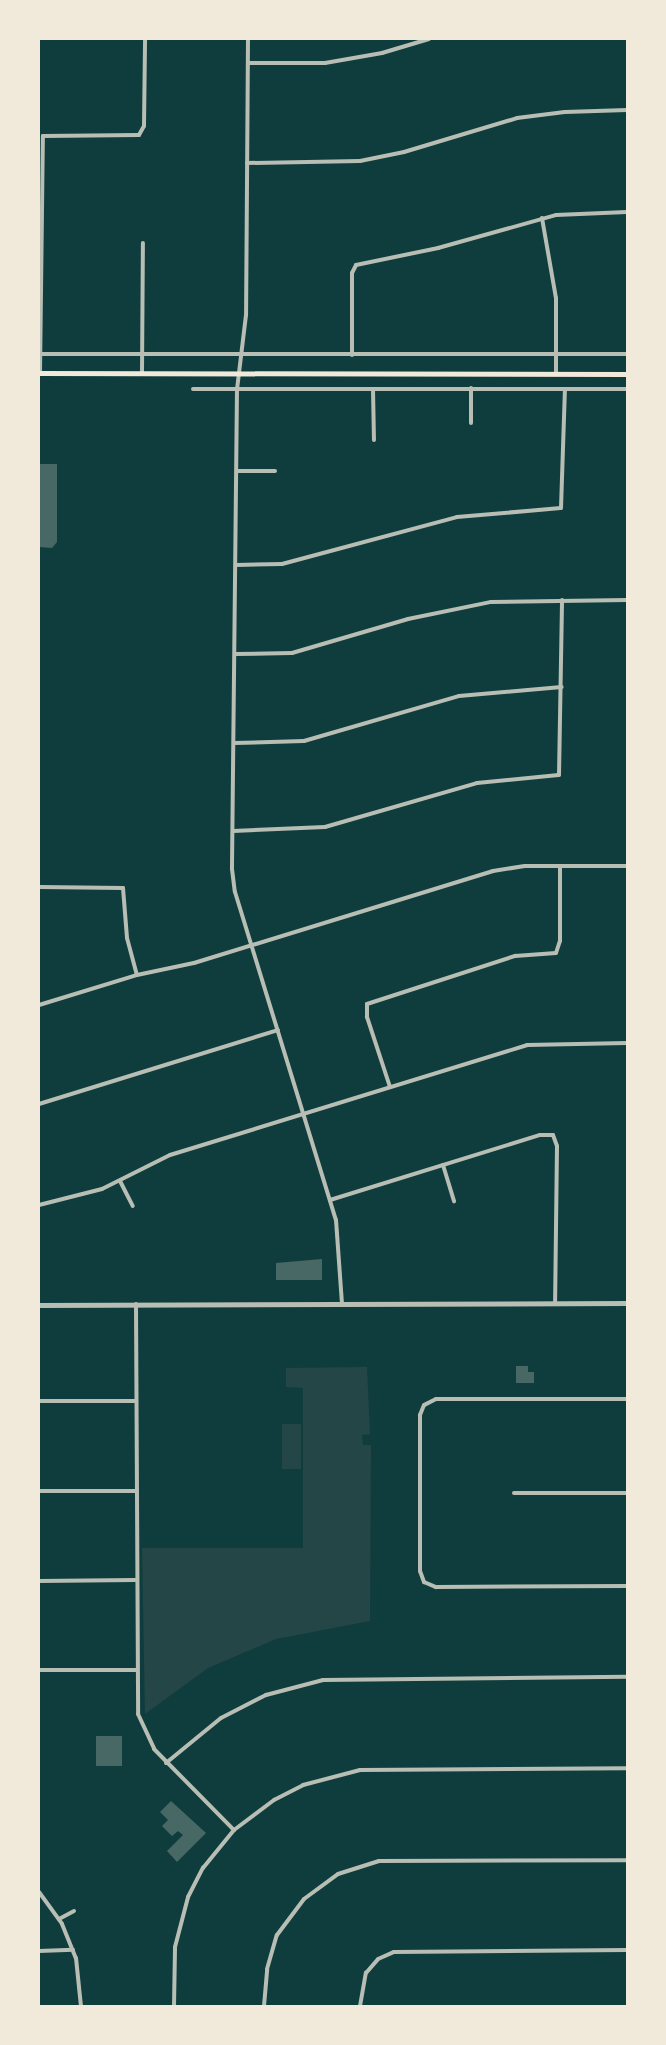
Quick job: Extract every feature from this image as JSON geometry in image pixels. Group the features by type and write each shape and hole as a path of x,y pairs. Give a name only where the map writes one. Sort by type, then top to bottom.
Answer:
{"main road":[{"path":"40,373 627,374"}],"street":[{"path":"40,373 43,136 139,135 144,126 145,39"},
{"path":"248,39 242,356 237,389 232,831 235,892 339,1234 342,1303"},
{"path":"248,63 342,61 429,39"},
{"path":"247,164 360,161 404,152 517,118 627,110"},
{"path":"352,356 352,273 356,266 438,248 542,218 571,213 627,212"},
{"path":"542,218 554,278 556,374"},
{"path":"142,374 143,243"},
{"path":"41,354 242,356 627,354"},
{"path":"471,388 471,423"},
{"path":"193,389 627,388"},
{"path":"373,389 374,440"},
{"path":"236,565 282,564 457,517 561,508 565,389"},
{"path":"237,471 275,471"},
{"path":"232,831 325,827 477,783 559,775 562,600"},
{"path":"235,654 292,653 408,619 491,602 627,600"},
{"path":"234,743 304,741 459,696 562,687"},
{"path":"390,1088 367,1017 367,1004 515,956 556,952 560,941 560,866"},
{"path":"39,1005 137,975 251,945 493,871 560,866 627,866"},
{"path":"39,887 123,888 127,938 137,975"},
{"path":"39,1104 278,1030"},
{"path":"39,1205 120,1181 170,1155 538,1043 627,1043"},
{"path":"330,1200 540,1135 553,1135 557,1146 555,1303"},
{"path":"442,1165 454,1201"},
{"path":"120,1181 133,1206"},
{"path":"39,1305 627,1303"},
{"path":"136,1304 135,1670 139,1718 150,1744 166,1763 234,1830"},
{"path":"627,1399 436,1399 424,1405 420,1415 420,1570 424,1582 436,1587 627,1586"},
{"path":"39,1401 135,1401"},
{"path":"39,1491 135,1491"},
{"path":"514,1492 627,1493"},
{"path":"39,1581 135,1580"},
{"path":"39,1670 135,1670"},
{"path":"166,1763 230,1714 266,1695 323,1680 627,1677"},
{"path":"174,2006 175,1947 188,1897 203,1868 234,1830 252,1813 303,1785 360,1770 627,1768"},
{"path":"264,2006 267,1969 278,1935 304,1899 338,1874 387,1861 627,1860"},
{"path":"39,1892 59,1919 73,1950 81,2006"},
{"path":"59,1919 75,1911"},
{"path":"39,1951 73,1950"},
{"path":"360,2006 366,1973 378,1959 394,1952 627,1950"}],"shaded area":[{"path":"367,1367 370,1434 362,1435 363,1445 371,1445 370,1621 276,1639 208,1668 145,1714 142,1548 303,1548 303,1388 286,1387 286,1368"},
{"path":"282,1424 301,1424 301,1469 282,1469"}],"building":[{"path":"39,464 57,464 57,542 52,548 39,547"},
{"path":"322,1259 322,1280 276,1280 276,1263"},
{"path":"516,1366 528,1366 528,1372 534,1372 534,1383 516,1383"},
{"path":"96,1736 122,1736 122,1766 96,1766"},
{"path":"171,1801 206,1833 177,1862 167,1851 183,1835 178,1831 172,1836 162,1826 168,1820 160,1812"}]}
